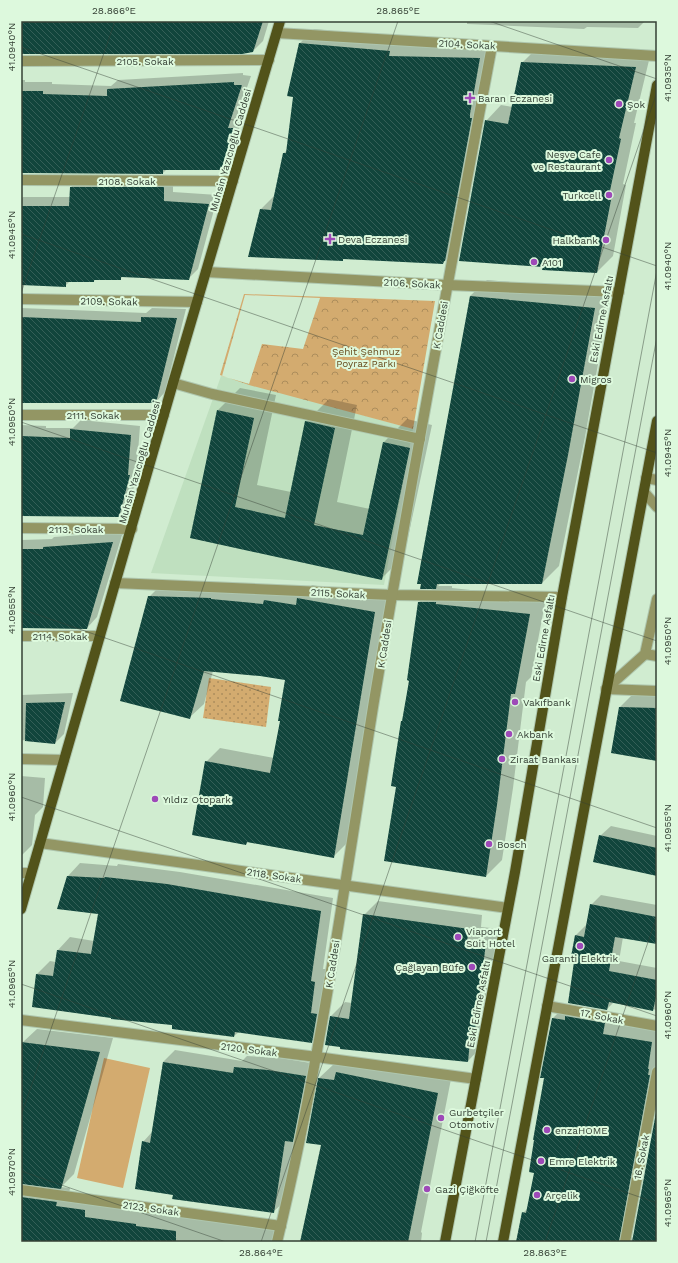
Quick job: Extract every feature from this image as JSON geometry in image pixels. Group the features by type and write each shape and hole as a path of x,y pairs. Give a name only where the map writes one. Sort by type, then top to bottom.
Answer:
{"main road":[{"name":"Muhsin Yazıcıoğlu Caddesi","path":"21,909 26,873 40,842 280,21"},
{"name":"Eski Edirne Asfaltı","path":"445,1242 508,908 562,597 657,85"},
{"path":"503,1242 657,421"}],"street":[{"name":"2104. Sokak","path":"277,32 657,56"},
{"name":"K Caddesi","path":"277,1242 317,1057 392,595 447,285 492,46"},
{"name":"2105. Sokak","path":"21,61 269,60"},
{"name":"2108. Sokak","path":"21,180 233,181"},
{"name":"2106. Sokak","path":"206,272 447,285 619,292"},
{"name":"2109. Sokak","path":"21,299 197,302"},
{"path":"173,383 212,394 420,438"},
{"name":"2111. Sokak","path":"21,415 164,415"},
{"path":"646,478 657,480"},
{"path":"644,492 657,507"},
{"name":"2113. Sokak","path":"21,528 132,529"},
{"name":"2115. Sokak","path":"115,583 392,595 562,597"},
{"path":"606,689 644,654 657,600"},
{"name":"2114. Sokak","path":"21,636 100,636"},
{"path":"644,654 657,656"},
{"path":"606,689 657,691"},
{"path":"21,759 64,760"},
{"name":"2118. Sokak","path":"40,842 508,908"},
{"name":"17. Sokak","path":"548,1006 657,1026"},
{"name":"2120. Sokak","path":"21,1020 317,1057 476,1079"},
{"name":"16. Sokak","path":"625,1242 657,1072"},
{"name":"2123. Sokak","path":"21,1190 281,1226"}],"shaded area":[{"path":"221,376 413,429 384,585 151,573"}],"green space":[{"name":"Şehit Şehmuz Poyraz Parkı","path":"244,294 435,301 413,429 249,385 228,378 249,384 262,344 303,349 320,298 245,295 222,376 220,375"},
{"path":"209,678 271,687 266,727 203,718"},
{"path":"104,1058 150,1068 123,1188 77,1178"}],"building":[{"path":"21,21 263,21 253,52 242,54 21,54"},
{"path":"299,43 390,51 389,56 480,58 470,114 470,118 472,118 445,261 443,264 343,259 343,261 248,257 260,209 271,210 283,153 286,153 293,97 287,96"},
{"path":"521,62 636,67 619,138 621,139 608,200 611,200 597,273 542,270 543,267 459,261 485,120 508,124"},
{"path":"234,82 234,85 242,85 228,128 234,128 221,170 163,170 163,174 21,173 21,91 43,91 43,94 107,96 107,89"},
{"path":"70,187 164,187 164,201 209,204 189,280 121,277 121,280 66,282 66,287 21,285 21,206 69,206"},
{"path":"470,296 595,308 568,455 542,584 437,584 436,589 420,589 421,584 417,584"},
{"path":"21,317 141,322 141,317 177,318 156,403 21,403"},
{"path":"217,410 254,418 235,507 285,518 305,421 335,428 314,525 363,535 383,442 410,448 382,580 190,538"},
{"path":"70,429 131,435 128,475 130,475 119,517 21,516 21,436 70,438"},
{"path":"113,542 87,629 21,628 21,549 43,549 43,547"},
{"path":"148,596 211,598 263,604 264,600 296,605 297,598 375,612 334,858 247,842 246,845 192,835 205,761 270,773 280,721 278,721 285,680 260,676 204,671 190,719 120,701"},
{"path":"418,602 436,602 436,604 530,614 515,694 511,694 486,877 384,861 396,787 391,786 409,681 407,680"},
{"path":"65,702 55,744 25,741 26,703"},
{"path":"619,707 657,708 657,761 611,753"},
{"path":"599,835 657,848 657,876 593,862"},
{"path":"67,876 105,877 167,884 321,911 311,981 315,982 311,1013 317,1014 312,1043 235,1032 234,1037 172,1029 172,1025 111,1019 32,1007 36,974 53,976 57,950 91,954 98,914 57,909"},
{"path":"590,904 657,917 657,944 615,937 609,971 657,980 657,992 653,1011 609,1002 607,1010 568,1003 574,962 570,962 575,935 584,937"},
{"path":"363,914 469,929 467,941 486,943 475,1030 471,1029 468,1062 340,1049 340,1047 325,1045 330,1016 349,1019"},
{"path":"565,1016 605,1023 603,1034 652,1042 648,1069 648,1075 650,1075 619,1242 516,1242 522,1212 526,1213 534,1173 529,1172 544,1078 540,1078 552,1018 565,1020"},
{"path":"21,1042 100,1052 61,1189 21,1184"},
{"path":"163,1062 233,1073 234,1067 268,1070 306,1076 293,1142 285,1141 274,1213 172,1199 173,1195 135,1189 142,1141 150,1143"},
{"path":"336,1072 438,1093 408,1242 300,1242 321,1145 306,1143 318,1078 334,1080"},
{"path":"657,1107 657,1242 632,1242"},
{"path":"21,1197 57,1202 56,1206 85,1210 85,1217 176,1231 176,1242 21,1242"}],"tram line":[{"path":"475,1242 657,270"},
{"path":"486,1242 657,337"}],"place":[{"name":"Baran Eczanesi","path":"470,98"},
{"name":"Şok","path":"619,104"},
{"name":"Neşve Cafe ve Restaurant","path":"609,160"},
{"name":"Turkcell","path":"609,195"},
{"name":"Deva Eczanesi","path":"330,239"},
{"name":"Halkbank","path":"606,240"},
{"name":"A101","path":"534,262"},
{"name":"Migros","path":"572,379"},
{"name":"Vakıfbank","path":"515,702"},
{"name":"Akbank","path":"509,734"},
{"name":"Ziraat Bankası","path":"502,759"},
{"name":"Yıldız Otopark","path":"155,799"},
{"name":"Bosch","path":"489,844"},
{"name":"Viaport Süit Hotel","path":"458,937"},
{"name":"Garanti Elektrik","path":"580,946"},
{"name":"Çağlayan Büfe","path":"472,967"},
{"name":"Gurbetçiler Otomotiv","path":"441,1118"},
{"name":"enzaHOME","path":"547,1130"},
{"name":"Emre Elektrik","path":"541,1161"},
{"name":"Gazi Çiğköfte","path":"427,1189"},
{"name":"Arçelik","path":"537,1195"}]}
